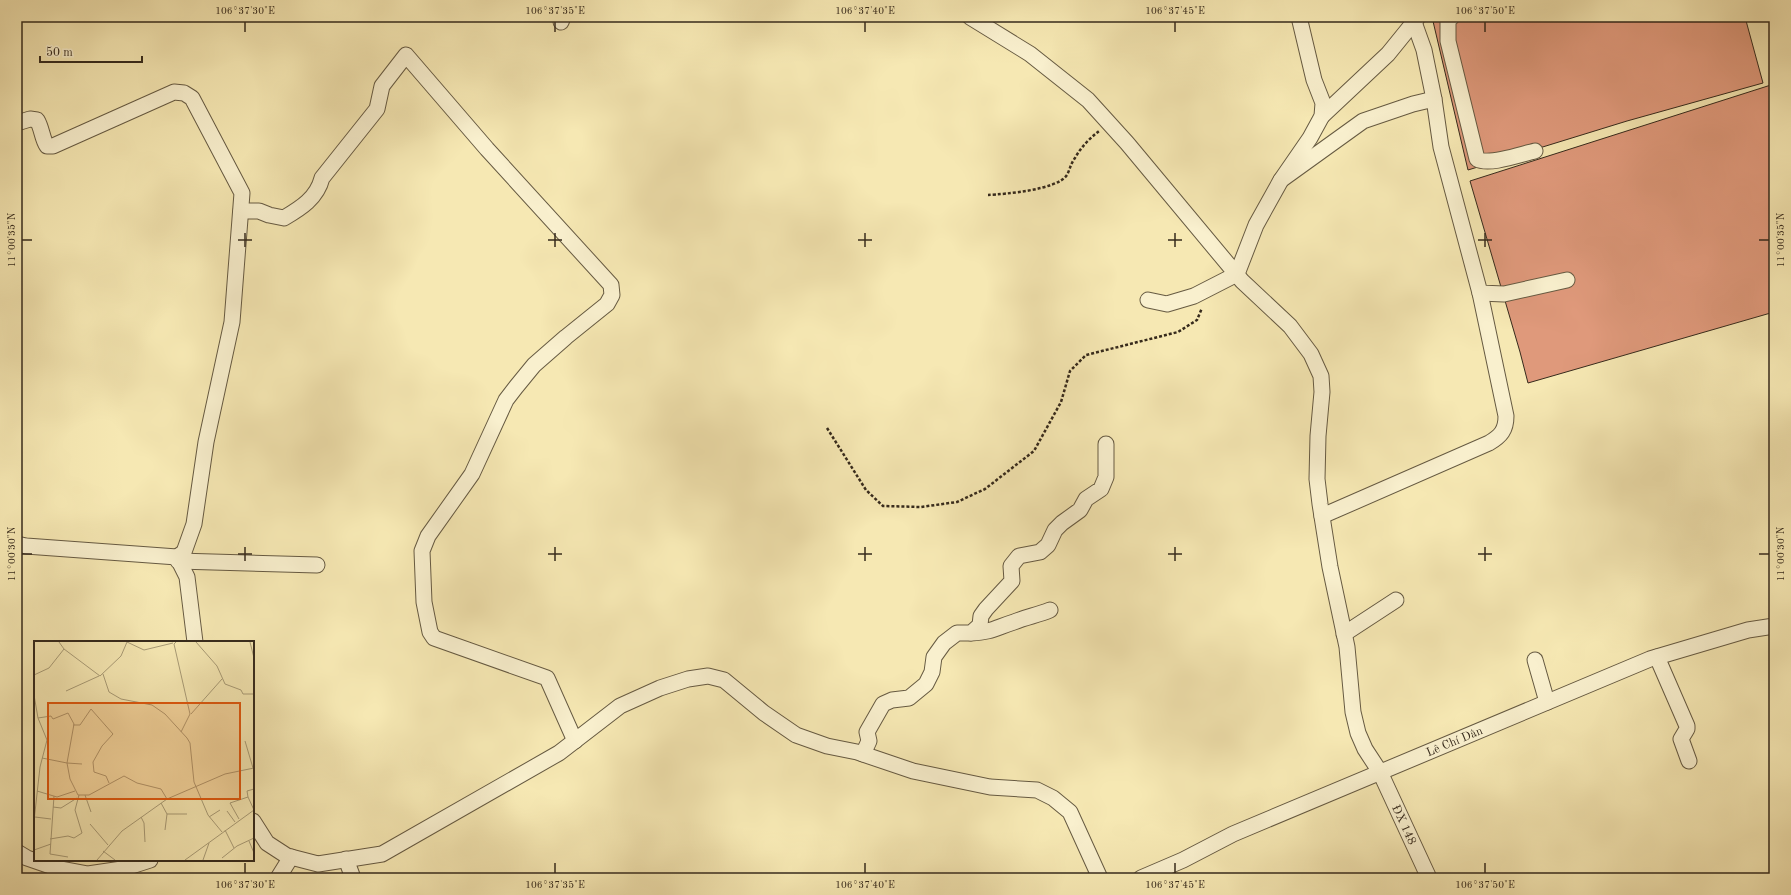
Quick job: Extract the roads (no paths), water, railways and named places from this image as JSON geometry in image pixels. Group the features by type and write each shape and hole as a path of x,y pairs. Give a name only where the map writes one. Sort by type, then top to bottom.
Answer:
{"street":[{"name":"ĐX 148","path":"970,17 1030,54 1088,100 1237,274 1290,326 1311,354 1321,376 1322,392 1318,436 1317,480 1322,516 1344,634 1353,712 1358,733 1365,749 1380,772 1429,878"},
{"path":"1299,17 1314,80 1323,103 1322,116"},
{"path":"1452,17 1448,20 1448,42 1477,159 1482,162 1493,161 1535,151"},
{"path":"1148,300 1167,304 1194,296 1237,274 1256,224 1281,180 1310,138 1322,116 1388,54 1416,20"},
{"path":"1322,516 1489,443 1499,437 1506,425 1506,416 1480,293 1441,147 1434,99 1416,20"},
{"path":"241,210 259,211 284,218 303,207 320,189 322,178 377,109 382,86 406,55 487,149 611,285 612,295 607,304 578,326 534,365 509,396 472,474 428,536 422,551 424,602 430,632 434,638 546,678 575,741"},
{"path":"17,123 30,119 37,120 41,126 44,142 47,146 53,146 174,92 184,93 192,98 242,193 232,322 206,442 194,524 184,552 178,559"},
{"path":"1281,180 1363,121 1413,104 1434,99"},
{"path":"1480,293 1504,294 1567,280"},
{"path":"971,633 980,625 982,616 986,609 1012,581 1011,566 1019,556 1040,552 1048,546 1055,530 1080,510 1086,499 1101,489 1106,476 1106,444"},
{"path":"17,544 178,559 317,565"},
{"path":"178,559 187,577 195,641"},
{"path":"1344,634 1396,600"},
{"path":"863,754 869,741 867,732 883,704 892,700 909,698 926,684 932,672 934,657 944,643 957,633 989,632 1050,610"},
{"name":"Lê Chí Dân","path":"1141,878 1183,860 1233,834 1657,657 1748,630 1774,626"},
{"path":"1657,657 1687,726 1686,732 1681,739 1689,761"},
{"path":"1535,660 1547,702"},
{"path":"254,822 268,843 287,856 318,864 382,854 559,753 620,706 660,688 688,679 708,676 724,680 764,713 796,735 826,746 863,754 913,770 990,787 1037,790 1053,798 1070,812 1100,878"},
{"path":"17,852 56,873 88,874 122,869 147,861"},
{"path":"278,878 291,857"},
{"path":"346,859 353,878"}]}
